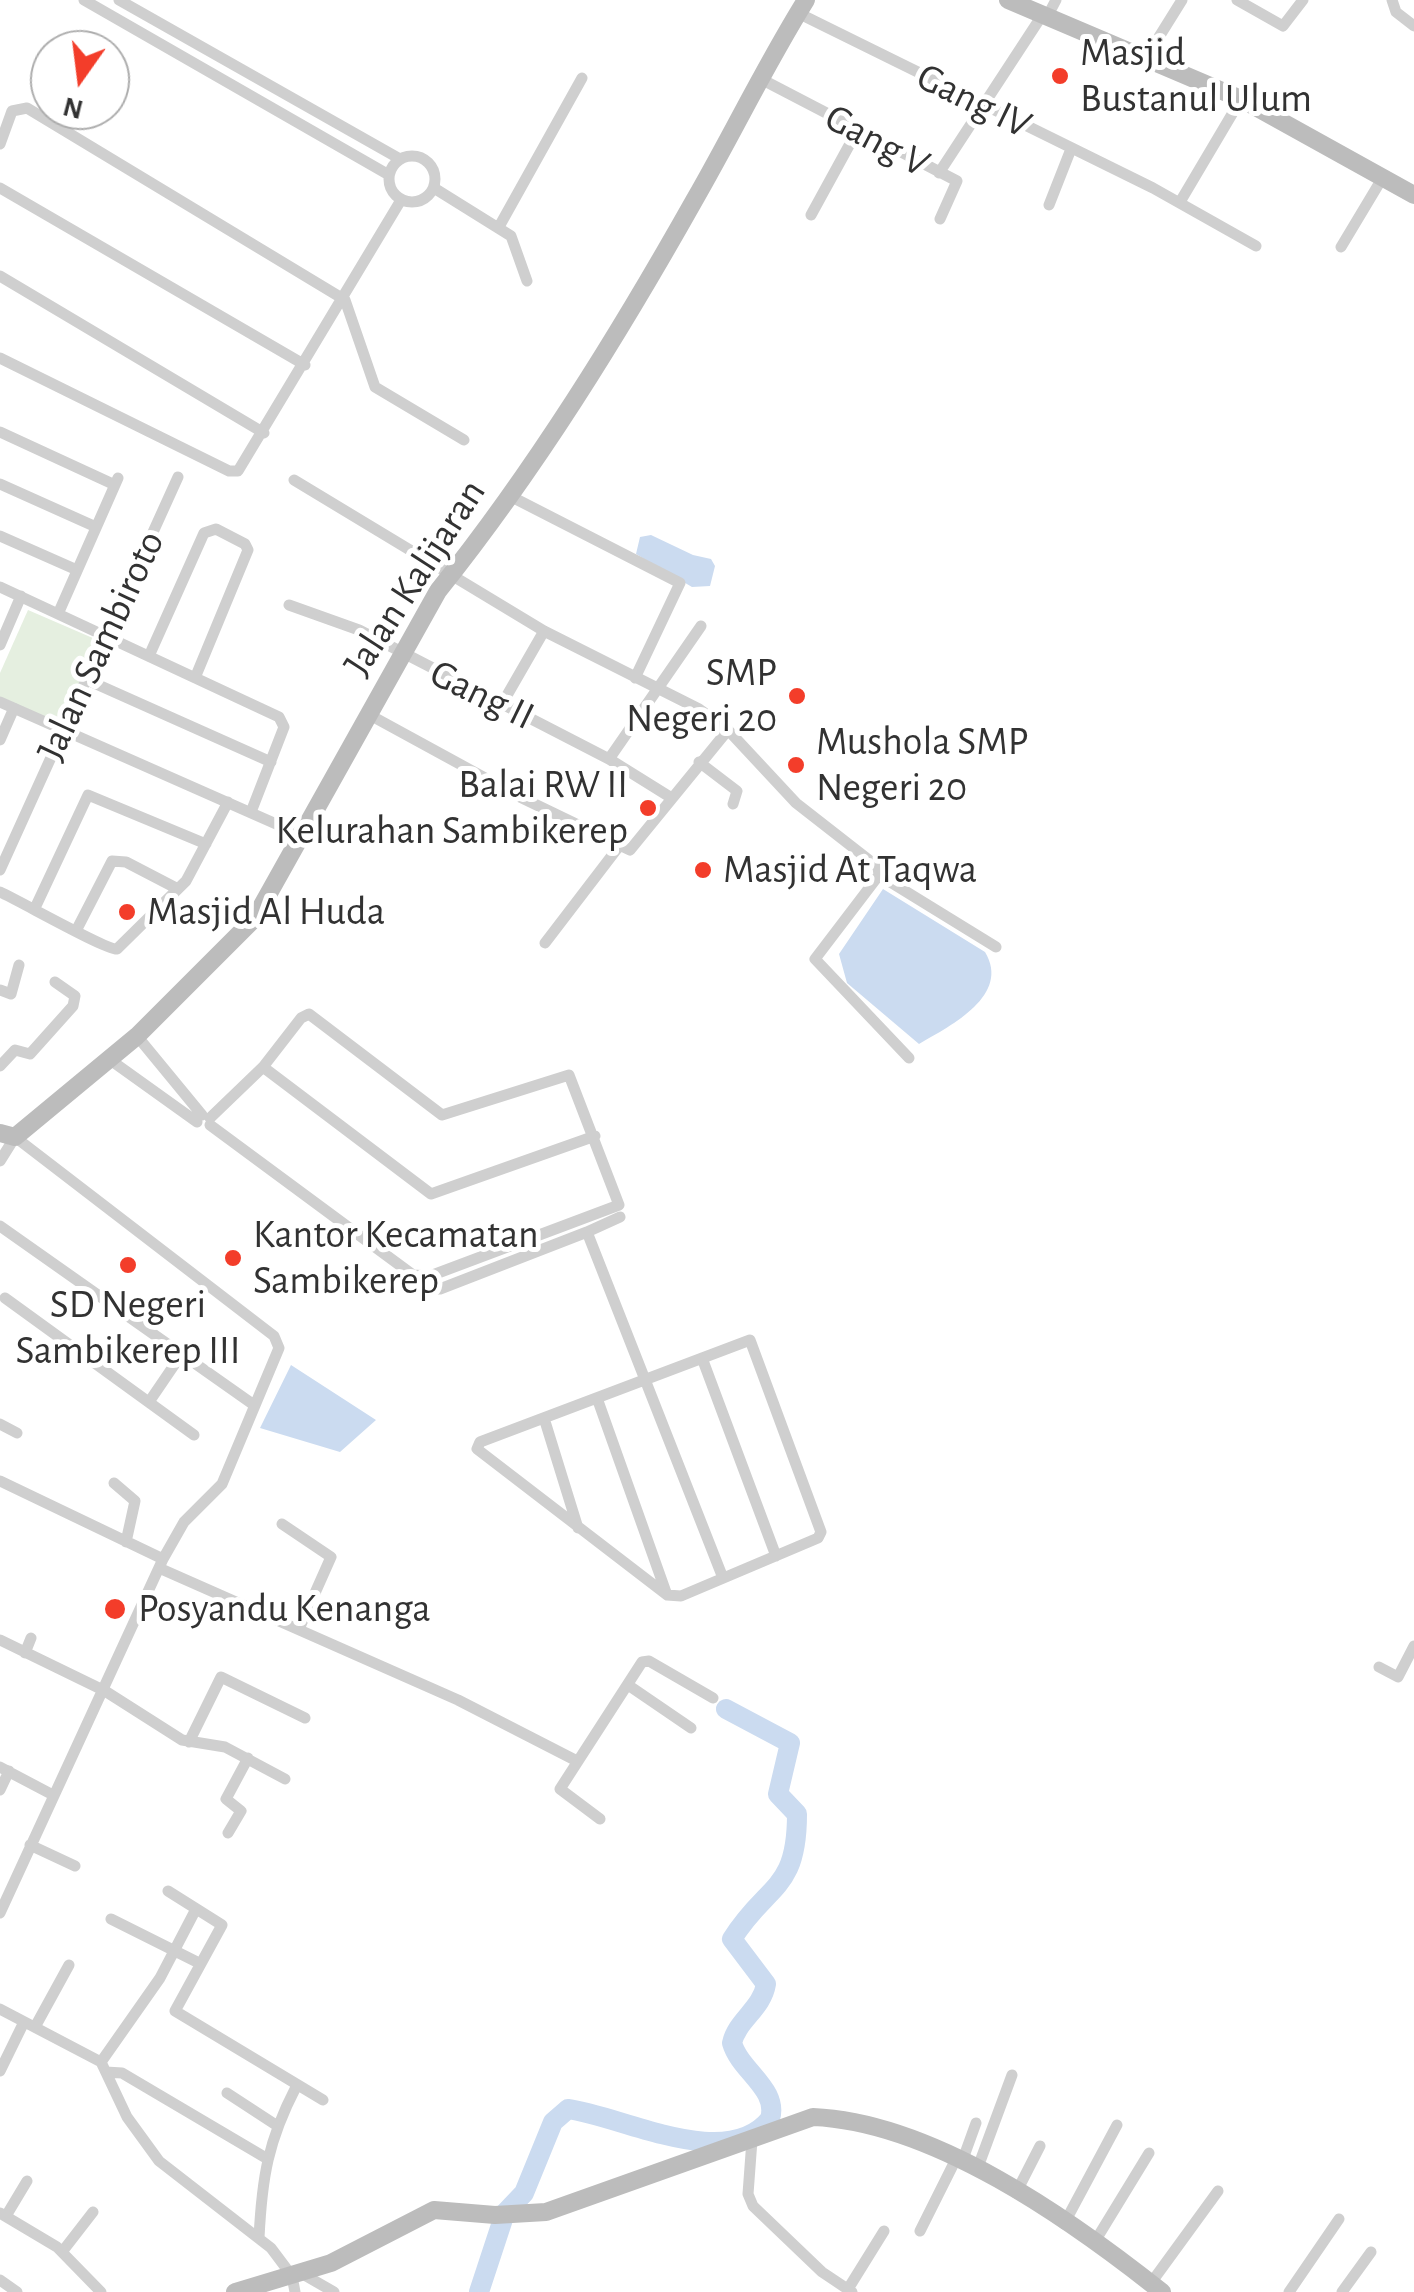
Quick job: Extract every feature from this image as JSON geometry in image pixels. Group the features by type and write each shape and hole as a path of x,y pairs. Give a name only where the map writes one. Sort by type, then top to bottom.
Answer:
{"street":[{"path":"84,0 389,174"},
{"path":"119,0 400,160"},
{"path":"1008,0 1241,100 1414,195"},
{"path":"939,174 1056,0"},
{"path":"1144,61 1182,0"},
{"path":"1237,0 1283,26 1303,0"},
{"path":"1392,0 1396,12 1414,26"},
{"name":"Jalan Kalijaran","path":"8,1135 137,1036 249,926 402,655 453,574 510,496 694,200 802,7"},
{"name":"Gang IV","path":"802,7 983,107 1180,202 1256,246"},
{"path":"500,225 582,78"},
{"name":"Gang V","path":"761,79 958,184 940,219"},
{"path":"1180,202 1241,100"},
{"path":"0,144 8,118 18,107 345,300 375,388 464,440"},
{"path":"811,215 858,132"},
{"path":"1049,205 1071,149"},
{"path":"412,156 426,161 435,173 434,188 416,202 402,200 389,184 389,174 400,160 412,156"},
{"path":"1341,247 1383,177"},
{"path":"0,188 305,366"},
{"path":"434,188 500,225 516,245 526,281"},
{"path":"0,358 229,472 238,471 345,300 402,200"},
{"path":"0,276 264,433"},
{"path":"0,432 117,481 58,614"},
{"name":"Jalan Sambiroto","path":"0,870 178,477"},
{"path":"294,480 544,631 728,730 796,803 878,867 879,875 815,958 909,1058"},
{"path":"0,484 96,527"},
{"path":"510,496 680,583 635,678"},
{"path":"149,656 204,532 216,530 245,544 246,557 195,678"},
{"path":"0,536 76,570"},
{"path":"0,587 274,714 284,724 250,812"},
{"path":"0,644 21,596"},
{"name":"Gang II","path":"288,605 359,630 610,759 670,797"},
{"path":"610,759 701,626"},
{"path":"502,704 544,631"},
{"path":"86,679 271,762"},
{"path":"0,702 301,835"},
{"path":"0,740 14,708"},
{"path":"368,714 520,797 630,850 728,730"},
{"path":"699,762 737,790 733,804"},
{"path":"35,908 83,800 94,795 206,844"},
{"path":"0,892 76,929 96,945 117,950 191,872 228,802"},
{"path":"545,944 620,845"},
{"path":"76,929 112,861 126,862 176,888"},
{"path":"879,875 996,947"},
{"path":"0,990 11,994 19,966"},
{"path":"0,1066 15,1050 30,1054 75,1003 74,996 55,982"},
{"path":"110,1059 205,1120 413,1275 430,1276 616,1207 619,1199 569,1075 442,1115 309,1014 301,1018 264,1067 205,1120"},
{"path":"137,1036 205,1120"},
{"path":"264,1067 431,1194 594,1136"},
{"path":"0,1161 8,1135 274,1336 279,1348 222,1484 184,1522 161,1564 0,1912"},
{"path":"418,1290 440,1289 620,1217"},
{"path":"0,1226 254,1406"},
{"path":"587,1232 722,1578"},
{"path":"503,1249 508,1263"},
{"path":"5,1298 194,1435"},
{"path":"750,1340 820,1535 680,1596 667,1595 477,1450 480,1442 702,1358 750,1340"},
{"path":"149,1402 181,1355"},
{"path":"702,1358 776,1556"},
{"path":"597,1398 667,1595"},
{"path":"544,1418 579,1531"},
{"path":"0,1424 17,1433"},
{"path":"0,1480 126,1542 161,1564 458,1700 575,1760"},
{"path":"114,1483 134,1501 126,1542"},
{"path":"282,1524 331,1557 299,1629"},
{"path":"25,1653 31,1638"},
{"path":"0,1640 105,1691 190,1742 221,1746 285,1779"},
{"path":"1379,1668 1398,1677 1414,1646"},
{"path":"600,1818 560,1792 575,1760 642,1662 649,1661 713,1698"},
{"path":"190,1742 221,1676 305,1718"},
{"path":"628,1685 691,1728"},
{"path":"228,1832 241,1810 225,1800 248,1758"},
{"path":"0,1790 4,1769 53,1794"},
{"path":"30,1845 75,1866"},
{"path":"168,1892 222,1925 175,2011 296,2088 323,2100"},
{"path":"103,2067 176,1950 196,1908"},
{"path":"112,1920 199,1964"},
{"path":"0,2071 69,1965"},
{"path":"0,2009 103,2067 122,2073 266,2158"},
{"path":"103,2067 127,2117 159,2161 259,2238 296,2280 334,2292"},
{"path":"920,2231 966,2161 1012,2074"},
{"path":"259,2238 266,2158 276,2125 296,2088"},
{"path":"227,2093 276,2125"},
{"path":"235,2292 296,2280 434,2210 519,2216 568,2206 804,2118 830,2118 884,2129 966,2161 1156,2288 1218,2190"},
{"path":"966,2161 976,2123"},
{"path":"1064,2224 1117,2125"},
{"path":"752,2140 748,2194 752,2206 822,2272 850,2291 884,2231"},
{"path":"1016,2194 1040,2146"},
{"path":"1094,2243 1149,2153"},
{"path":"26,2181 3,2215 62,2252 100,2292"},
{"path":"62,2252 93,2212"},
{"path":"1288,2292 1339,2219"},
{"path":"1342,2292 1371,2252"},
{"path":"0,2280 17,2292"}],"green space":[{"path":"28,610 102,642 63,730 0,702 0,673"}],"water":[{"path":"651,535 711,559 715,566 710,586 692,587 636,554 640,537"},
{"path":"883,889 985,952 991,968 990,982 974,1007 919,1044 847,983 839,954"},
{"path":"291,1365 376,1420 340,1452 260,1428"}],"waterway":[{"path":"479,2292 505,2213 524,2193 553,2122 568,2109 701,2141 728,2141 751,2134 770,2119 769,2098 732,2043 760,2001 766,1984 732,1939 778,1885 792,1859 797,1814 778,1794 790,1743 726,1709"}],"place":[{"name":"Masjid Bustanul Ulum","path":"1060,76"},
{"name":"SMP Negeri 20","path":"797,696"},
{"name":"Mushola SMP Negeri 20","path":"796,765"},
{"name":"Balai RW II Kelurahan Sambikerep","path":"648,808"},
{"name":"Masjid At Taqwa","path":"703,870"},
{"name":"Masjid Al Huda","path":"127,912"},
{"name":"Kantor Kecamatan Sambikerep","path":"233,1258"},
{"name":"SD Negeri Sambikerep III","path":"128,1265"},
{"name":"Posyandu Kenanga","path":"115,1609"}]}
